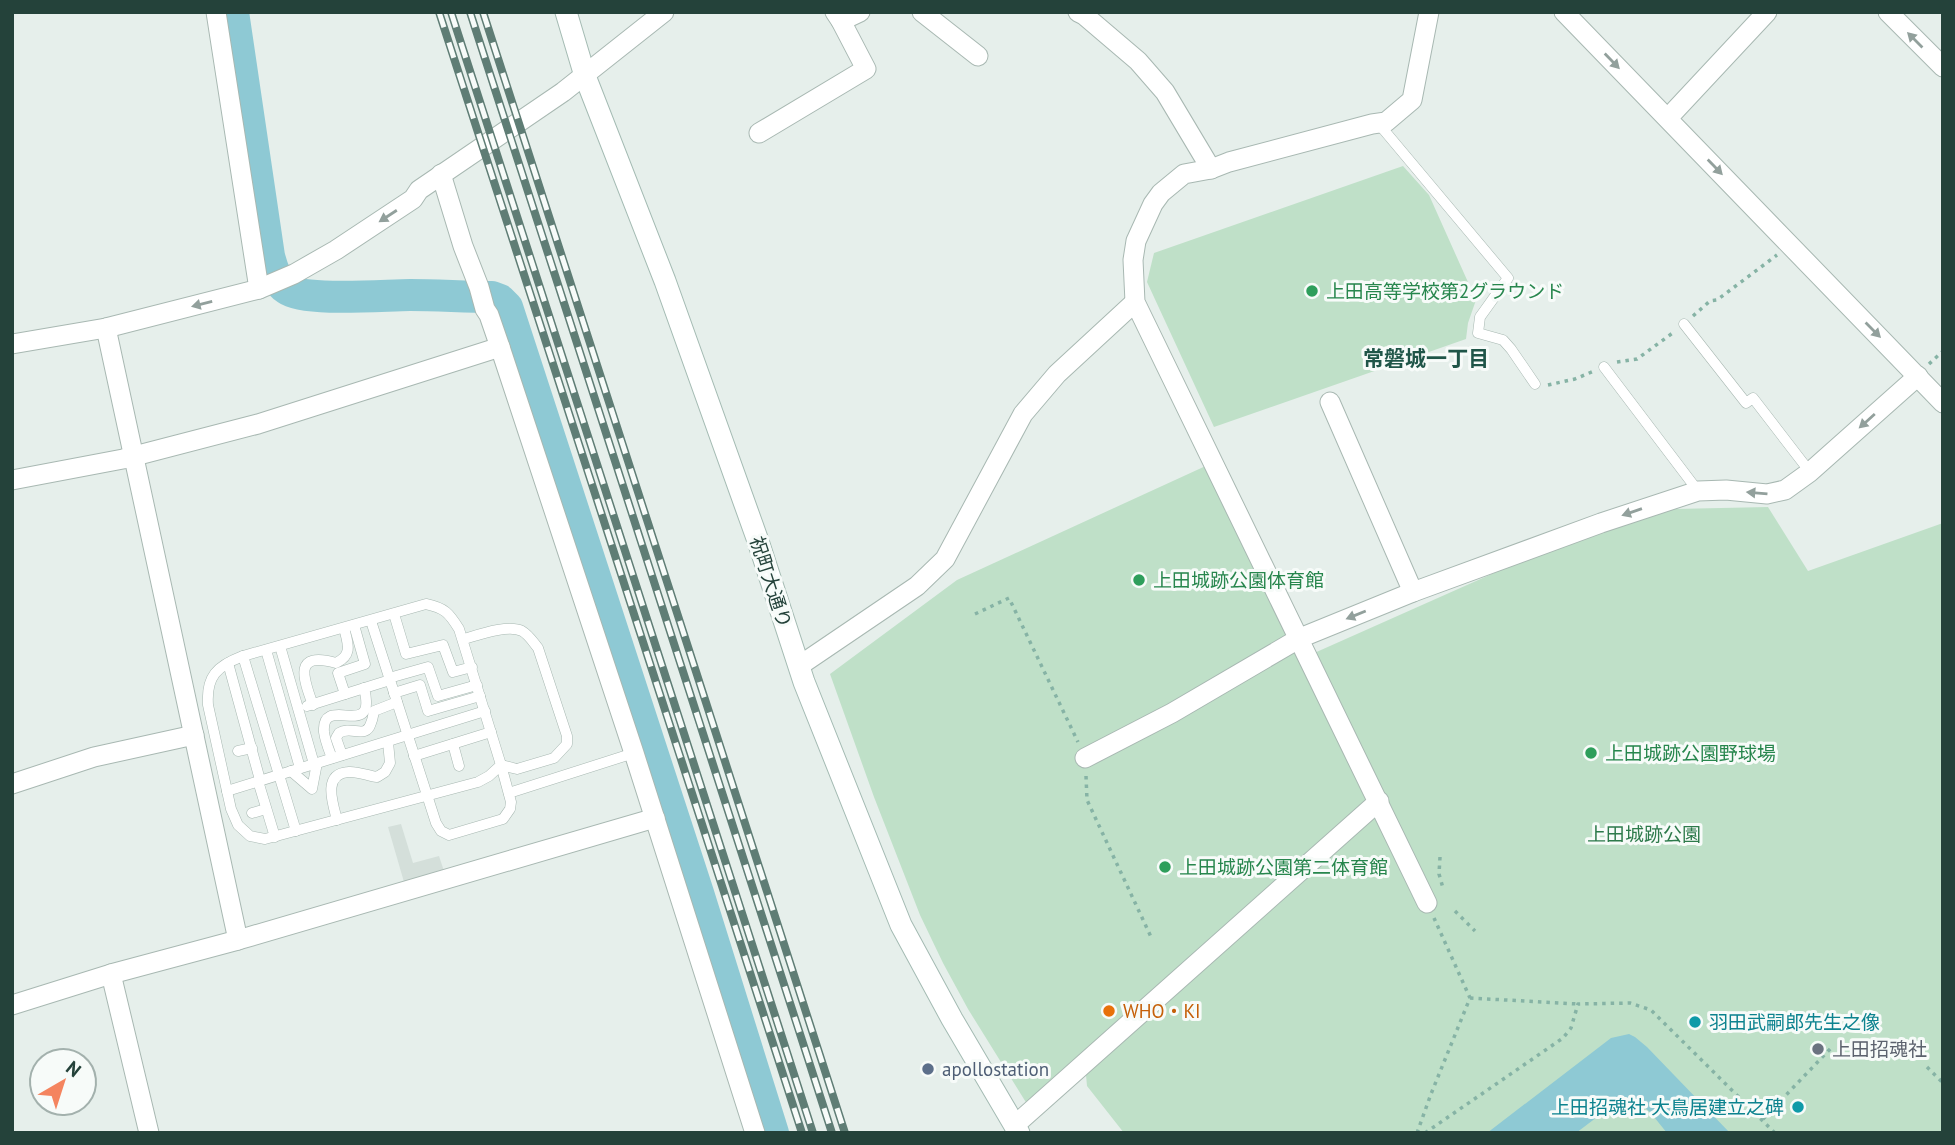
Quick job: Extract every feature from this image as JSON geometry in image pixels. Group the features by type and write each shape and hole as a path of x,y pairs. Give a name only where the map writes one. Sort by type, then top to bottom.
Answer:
{"street":[{"path":"216,12 264,288"},
{"name":"祝町大通り","path":"566,12 585,76 674,307 758,541 799,666 901,925 1017,1129"},
{"path":"12,345 106,328 264,288 294,274 413,199 419,190 441,174 585,76 664,12"},
{"path":"759,133 866,69 838,17 860,12"},
{"path":"922,12 978,56"},
{"path":"1078,12 1138,61 1165,92 1211,169"},
{"path":"1427,903 1135,302 1133,260 1136,241 1153,204 1161,193 1184,174 1386,122 1412,100 1429,12"},
{"path":"1564,12 1943,403"},
{"path":"1668,118 1767,12"},
{"path":"1888,12 1943,67"},
{"path":"441,174 450,208 500,347 634,753 755,1133"},
{"path":"799,666 916,586 945,559 1023,414 1057,374 1135,302"},
{"path":"106,328 238,940"},
{"path":"12,480 133,456 307,410 500,347"},
{"path":"1085,758 1172,713 1300,638 1413,592 1601,523 1698,491 1726,490 1766,494 1785,490 1810,472 1918,376"},
{"path":"1330,402 1413,592"},
{"path":"12,784 94,757 194,735"},
{"path":"1017,1129 1379,801"},
{"path":"12,1005 111,974 238,940 655,818"},
{"path":"111,974 149,1133"}],"lane":[{"path":"1377,123 1508,278 1480,317 1478,333 1503,340 1535,384"},
{"path":"1684,324 1746,403 1753,398 1810,472"},
{"path":"1604,367 1698,491"},
{"path":"371,621 396,697 427,796 436,823 449,835 503,819 510,809 509,793 501,765 480,696 464,639 448,612 426,604 243,656 215,672 207,691 208,705 231,809 238,825 250,836 265,839 275,837 296,831 427,796 478,782 501,765"},
{"path":"394,614 406,654 443,645 453,672 472,667"},
{"path":"345,694 338,673 365,664 349,627"},
{"path":"313,705 303,677 307,664 317,659 336,663 343,660 349,648 349,627"},
{"path":"464,639 506,628 519,629 530,637 538,648 567,736 567,744 554,758 517,769 501,765"},
{"path":"266,650 295,770 312,789 316,763 280,646"},
{"path":"243,656 296,831"},
{"path":"228,663 275,837"},
{"path":"299,709 428,667 438,696 477,685"},
{"path":"337,757 336,738 339,733 348,729 359,733 364,731 371,724 374,710 420,685 428,711 480,696"},
{"path":"337,757 324,733 324,725 333,715 340,713 351,717 362,713 368,703 364,688"},
{"path":"228,711 241,708"},
{"path":"227,791 485,712"},
{"path":"414,755 491,732"},
{"path":"337,820 330,795 335,779 349,772 377,777 385,772 390,763 388,742"},
{"path":"453,744 459,766"},
{"path":"238,751 252,748"},
{"path":"509,793 634,753"},
{"path":"252,813 266,809"}],"path":[{"path":"1535,384 1541,387 1575,379 1614,362 1637,359 1710,301 1717,300 1789,245"},
{"path":"975,614 1009,598 1085,758 1087,800 1152,939"},
{"path":"1440,857 1439,874 1443,888"},
{"path":"1455,911 1475,931"},
{"path":"1417,1133 1470,998 1440,932"},
{"path":"1470,998 1578,1004 1630,1003 1651,1010 1775,1133"},
{"path":"1425,1133 1563,1038 1570,1028 1578,1004"},
{"path":"1763,1119 1833,1046"},
{"path":"1927,1067 1943,1083"}],"shaded area":[{"path":"401,824 413,863 439,856 444,871 404,882 388,827"}],"green space":[{"name":"上田高等学校第2グラウンド","path":"1403,166 1429,195 1476,300 1466,339 1214,427 1147,282 1154,253"},
{"name":"上田城跡公園","path":"1210,464 1303,658 1597,527 1674,509 1768,507 1808,571 1943,523 1943,1133 1124,1133 1087,1086 1088,1073 1027,1104 968,1009 920,915 830,674 957,580"}],"water":[{"path":"1629,1034 1647,1047 1730,1133 1667,1133 1650,1112 1633,1101 1613,1105 1576,1133 1487,1133 1611,1038"}],"waterway":[{"path":"233,12 269,256 280,283 296,293 327,297 492,297 507,307 698,893 773,1133"}],"railway":[{"path":"439,12 802,1133"},
{"path":"451,12 813,1133"},
{"path":"470,12 832,1133"},
{"path":"483,12 845,1133"}],"place":[{"name":"上田高等学校第2グラウンド","path":"1312,291"},
{"name":"上田城跡公園体育館","path":"1139,580"},
{"name":"上田城跡公園野球場","path":"1591,753"},
{"name":"上田城跡公園第二体育館","path":"1165,867"},
{"name":"WHO・KI","path":"1109,1011"},
{"name":"羽田武嗣郎先生之像","path":"1695,1022"},
{"name":"上田招魂社","path":"1818,1049"},
{"name":"apollostation","path":"928,1069"},
{"name":"上田招魂社 大鳥居建立之碑","path":"1798,1107"}],"district":[{"name":"常磐城一丁目","path":"1426,358"}]}
